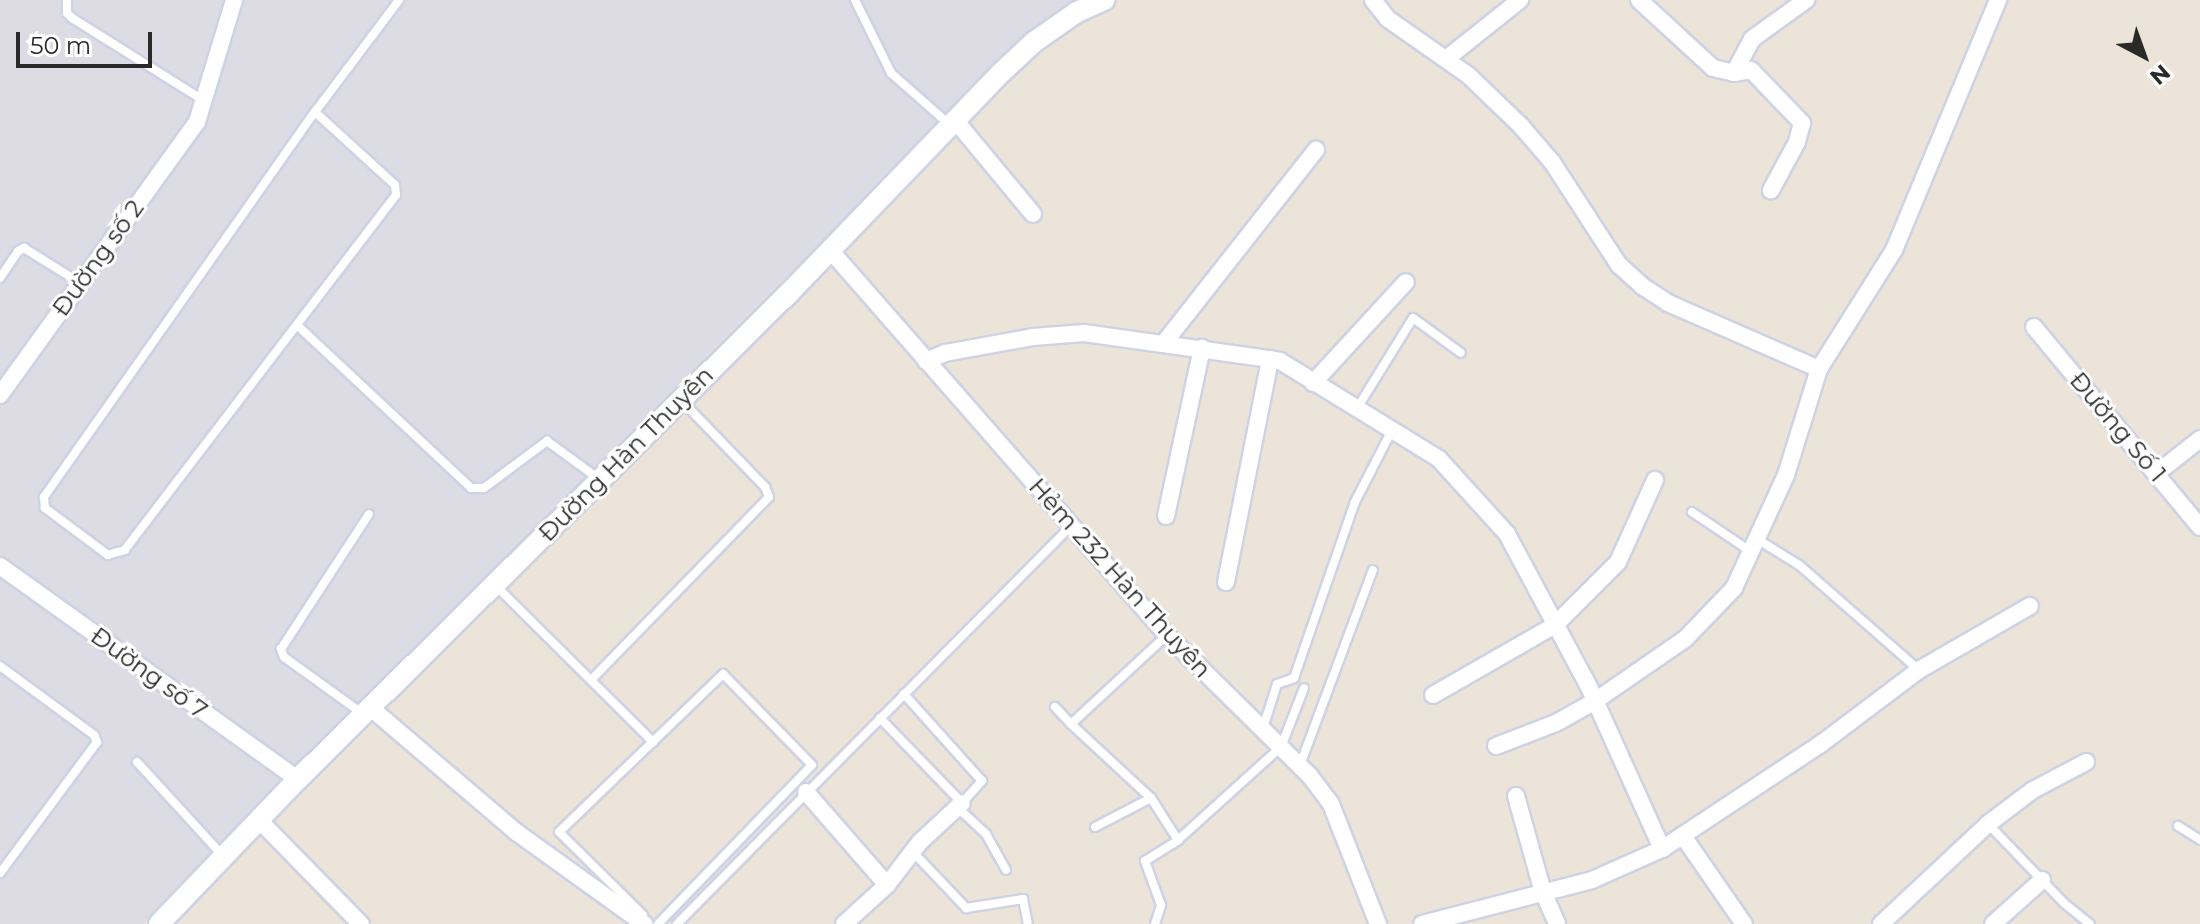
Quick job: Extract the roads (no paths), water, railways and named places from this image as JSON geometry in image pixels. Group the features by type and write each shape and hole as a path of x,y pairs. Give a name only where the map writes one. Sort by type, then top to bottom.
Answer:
{"street":[{"name":"Đường số 2","path":"0,395 197,122 206,102 234,0"},
{"name":"Đường Hàn Thuyên","path":"159,924 298,779 681,400 1034,42 1077,12 1104,0"},
{"path":"1373,0 1388,19 1468,75 1521,126 1552,162 1619,265 1642,286 1668,303 1819,369"},
{"path":"1446,59 1520,0"},
{"path":"1639,0 1713,68 1734,73 1751,70 1802,123 1797,142 1771,190"},
{"path":"1734,73 1752,39 1806,0"},
{"path":"1496,746 1556,723 1595,701 1685,639 1734,588 1786,475 1819,369 1894,250 1998,0"},
{"path":"953,123 1033,214"},
{"path":"1164,343 1316,150"},
{"name":"Hẻm 232 Hàn Thuyên","path":"830,250 1167,635 1300,765 1331,804 1378,924"},
{"path":"1313,383 1406,282"},
{"name":"Đường Số 1","path":"2034,327 2200,527"},
{"path":"926,361 945,353 1033,337 1084,333 1270,359 1280,361 1355,411 1439,459 1507,534 1595,701 1662,849"},
{"path":"1166,516 1202,348"},
{"path":"1226,582 1270,359"},
{"path":"2157,473 2200,439"},
{"path":"1433,695 1555,625 1618,562 1655,480"},
{"name":"Đường số 7","path":"0,566 298,779"},
{"path":"1422,924 1592,880 1662,849 1822,743 1919,670 2030,606"},
{"path":"367,711 516,832 644,924"},
{"path":"1881,924 1988,824 2033,790 2086,762"},
{"path":"806,792 887,885"},
{"path":"1516,796 1543,892 1557,924"},
{"path":"844,924 887,885 912,851 959,805"},
{"path":"259,820 361,924"},
{"path":"1683,836 1744,924"},
{"path":"1993,924 2042,880"}],"lane":[{"path":"67,0 67,13 72,18 206,102"},
{"path":"315,112 397,189 298,326 125,550 108,555 45,508 44,497 315,112 399,0"},
{"path":"855,0 891,73 953,123"},
{"path":"0,278 18,251 24,248 80,283"},
{"path":"1355,411 1413,318 1461,353"},
{"path":"298,326 471,488 484,488 547,441 600,480"},
{"path":"591,680 768,501 765,487 681,400"},
{"path":"1263,729 1277,684 1294,678 1355,502 1392,430"},
{"path":"1692,512 1799,565 1919,670"},
{"path":"367,711 284,657 281,649 369,514"},
{"path":"677,924 1071,526"},
{"path":"1300,765 1373,570"},
{"path":"495,584 653,742"},
{"path":"1071,724 1167,635"},
{"path":"0,666 94,735 97,742 0,873"},
{"path":"652,924 559,832 723,674 812,765 658,924"},
{"path":"1155,924 1161,905 1145,861 1178,840 1281,747 1304,688"},
{"path":"904,694 982,781 959,805"},
{"path":"1055,707 1151,798 1178,840"},
{"path":"880,718 986,834 1006,870"},
{"path":"137,762 224,857"},
{"path":"1095,827 1151,798"},
{"path":"1988,824 2090,924"},
{"path":"2178,826 2200,840"},
{"path":"912,851 966,908 1023,899 1028,924"}]}
